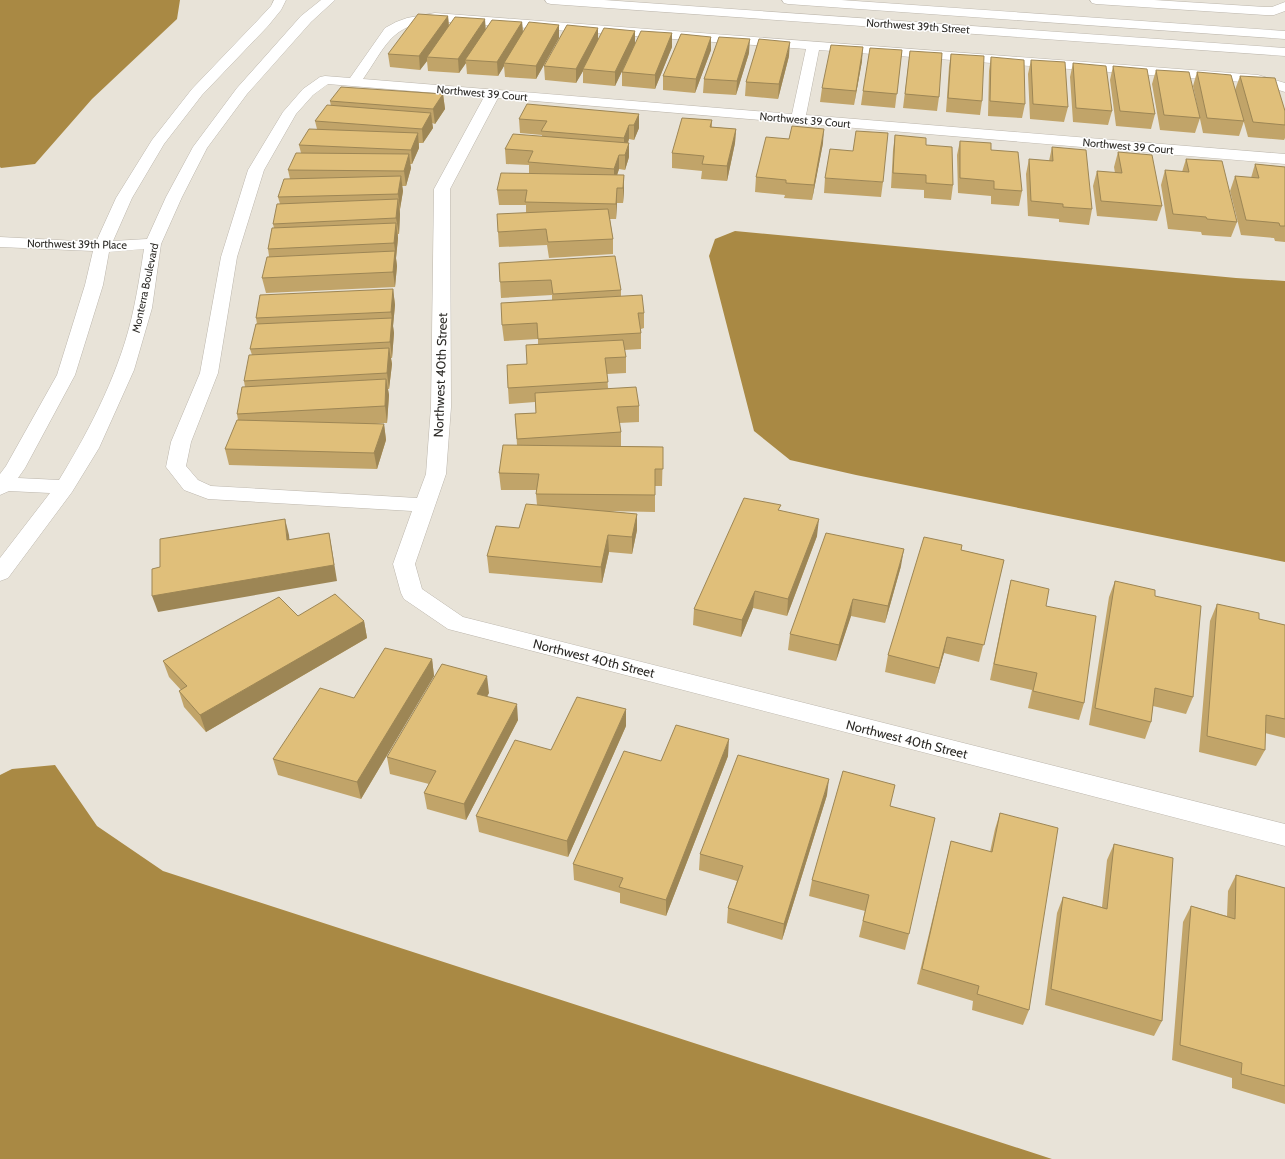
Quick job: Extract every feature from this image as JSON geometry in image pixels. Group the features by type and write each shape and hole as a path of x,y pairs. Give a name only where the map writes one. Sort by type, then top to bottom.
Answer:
{"street":[{"path":"1,486 14,468 66,376 94,284 102,247 124,198 156,143 197,92 263,23 277,7 280,0"},
{"path":"312,0 329,0"},
{"name":"Monterra Boulevard","path":"0,573 65,487 89,448 125,370 143,308 153,244 174,197 200,147 242,91 306,19 329,0"},
{"name":"Northwest 39th Street","path":"551,0 1285,52"},
{"name":"Northwest 39th Street","path":"788,0 1285,35"},
{"path":"1096,0 1265,11 1274,11 1285,5 1284,0"},
{"path":"353,82 390,30 397,25 419,18 435,17 1258,79 1285,88"},
{"path":"798,120 813,45"},
{"name":"Northwest 39 Court","path":"425,505 208,492 191,486 176,467 181,442 209,373 229,257 256,170 290,112 308,92 325,80 1285,159"},
{"name":"Northwest 40th Street","path":"493,94 442,189 441,407 436,474 404,564 412,593 456,623 1285,835"},
{"name":"Northwest 39th Place","path":"0,242 102,247 153,244"},
{"path":"1,486 65,487"}],"shaded area":[{"path":"0,0 180,0 177,19 92,99 35,164 1,168"},
{"path":"735,231 1236,278 1285,281 1285,562 856,475 790,460 754,431 709,256 715,239"},
{"path":"55,765 97,826 163,871 1052,1159 0,1159 0,775 12,769"}],"building":[{"path":"418,14 448,16 419,56 388,54"},
{"path":"455,17 485,19 458,59 427,57"},
{"path":"492,20 522,22 497,62 465,60"},
{"path":"529,22 559,25 536,66 504,63"},
{"path":"567,25 598,28 576,69 544,66"},
{"path":"604,28 635,31 615,72 583,69"},
{"path":"641,31 672,33 655,75 622,72"},
{"path":"681,34 711,37 696,79 663,76"},
{"path":"719,37 750,39 737,81 704,79"},
{"path":"759,39 790,42 779,84 746,82"},
{"path":"831,45 863,47 856,91 822,88"},
{"path":"870,48 902,50 897,94 863,91"},
{"path":"910,51 942,53 939,97 905,94"},
{"path":"951,54 984,56 982,101 948,98"},
{"path":"991,57 1024,60 1025,104 990,101"},
{"path":"1031,60 1065,62 1068,107 1033,104"},
{"path":"1073,63 1106,66 1112,111 1076,108"},
{"path":"1113,66 1147,69 1155,114 1120,111"},
{"path":"1156,70 1189,72 1200,118 1164,115"},
{"path":"1197,72 1231,75 1244,121 1207,118"},
{"path":"1240,76 1275,78 1285,111 1285,125 1253,122"},
{"path":"341,87 443,94 433,109 330,101"},
{"path":"527,104 639,114 634,125 629,125 624,138 541,131 547,121 519,119"},
{"path":"327,105 431,113 422,129 315,121"},
{"path":"682,118 712,120 710,127 736,129 727,166 702,164 704,156 672,153"},
{"path":"792,126 824,129 814,185 786,183 786,180 756,177 766,137 789,139"},
{"path":"309,129 418,133 411,150 299,145"},
{"path":"856,131 888,133 883,182 825,178 830,149 853,151"},
{"path":"513,134 629,143 625,155 619,155 614,169 528,162 533,151 505,149"},
{"path":"895,135 926,138 926,145 952,147 953,185 926,183 926,175 893,173"},
{"path":"960,141 991,143 991,150 1018,152 1022,191 994,189 994,181 960,178"},
{"path":"1052,147 1086,150 1092,209 1063,207 1063,204 1031,201 1029,159 1053,161"},
{"path":"1118,152 1152,155 1162,206 1101,201 1097,171 1122,173"},
{"path":"296,153 409,154 404,171 288,170"},
{"path":"1186,159 1222,161 1237,222 1173,214 1165,170 1189,172"},
{"path":"1255,164 1285,167 1285,226 1280,226 1279,223 1246,220 1235,176 1259,178"},
{"path":"501,173 624,175 623,188 617,188 616,204 525,202 527,190 497,190"},
{"path":"401,176 398,194 278,197 284,179"},
{"path":"398,199 396,218 273,224 277,204"},
{"path":"608,209 613,239 548,242 546,229 498,232 497,214"},
{"path":"396,223 394,243 268,249 272,228"},
{"path":"395,251 393,272 262,278 267,257"},
{"path":"615,256 621,290 553,294 551,280 500,282 499,263"},
{"path":"393,289 391,312 256,318 260,295"},
{"path":"642,295 644,313 638,313 641,333 538,339 537,323 502,325 501,303"},
{"path":"392,318 390,342 250,349 256,324"},
{"path":"623,340 626,357 605,358 608,382 508,388 507,365 527,364 526,345"},
{"path":"389,348 387,373 244,381 249,355"},
{"path":"386,379 385,406 237,414 242,387"},
{"path":"636,387 639,406 617,407 621,432 517,439 515,414 536,413 535,393"},
{"path":"237,420 384,424 374,453 225,449"},
{"path":"503,445 663,447 663,469 655,469 655,495 536,494 539,474 499,473"},
{"path":"744,498 781,505 778,510 819,519 788,599 755,591 742,620 694,609"},
{"path":"526,504 637,514 632,537 608,535 601,567 487,556 496,526 519,528"},
{"path":"285,519 287,540 329,533 334,565 152,596 152,569 160,567 160,539"},
{"path":"826,533 904,549 888,606 853,599 839,645 790,634"},
{"path":"924,537 962,545 961,550 1004,560 984,645 947,637 939,668 888,655"},
{"path":"1011,580 1049,589 1046,606 1096,616 1084,703 1033,691 1037,673 994,664"},
{"path":"1115,581 1155,590 1155,596 1201,606 1193,697 1155,688 1151,722 1095,708"},
{"path":"335,594 364,621 200,715 179,691 187,686 163,661 279,597 298,616"},
{"path":"1217,604 1259,613 1259,619 1285,625 1285,719 1266,715 1265,750 1207,736"},
{"path":"385,648 432,659 357,782 273,759 320,688 354,698"},
{"path":"442,664 487,676 477,694 517,704 464,804 424,793 436,771 387,757"},
{"path":"577,697 626,709 567,841 476,816 515,740 551,750"},
{"path":"676,725 729,739 666,900 619,887 623,878 573,864 624,751 661,761"},
{"path":"738,755 829,779 784,924 728,908 743,866 700,854"},
{"path":"843,771 895,785 890,806 935,818 909,934 863,921 869,895 812,880"},
{"path":"1000,813 1058,828 1029,1010 977,994 979,986 922,969 951,841 992,852"},
{"path":"1114,844 1173,858 1162,1021 1051,989 1063,897 1107,909"},
{"path":"1236,875 1285,888 1285,1086 1241,1074 1242,1063 1180,1045 1191,906 1235,919"}]}
